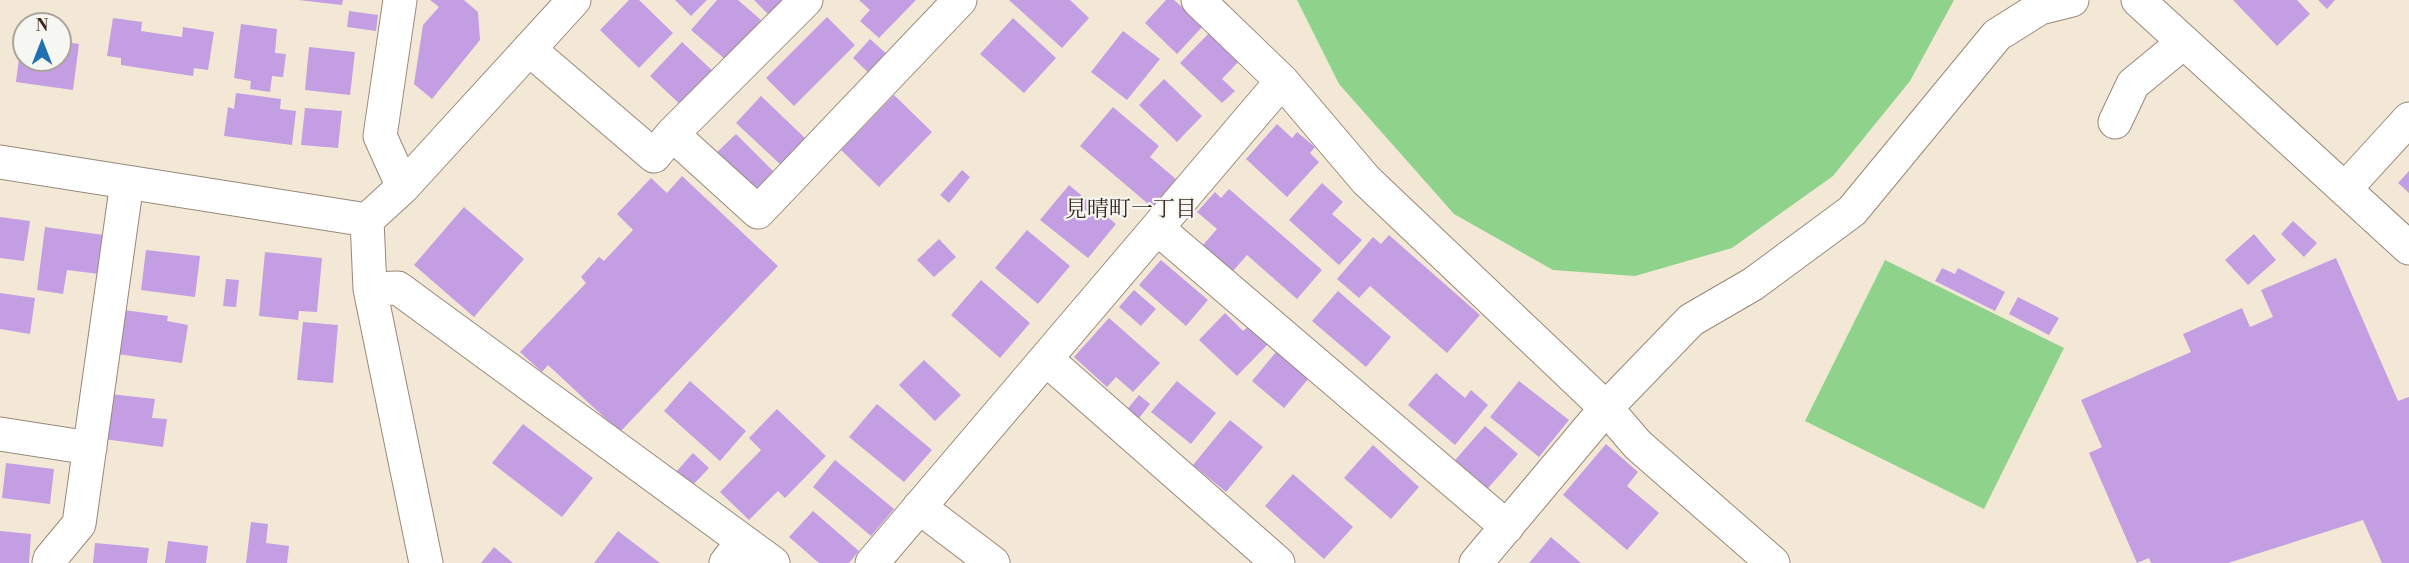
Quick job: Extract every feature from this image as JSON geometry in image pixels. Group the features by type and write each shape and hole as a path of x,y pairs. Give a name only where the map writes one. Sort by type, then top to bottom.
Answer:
{"street":[{"path":"400,0 380,136 403,187"},
{"path":"426,563 370,289 367,220 403,187 574,0"},
{"path":"529,49 654,156 672,134 806,0"},
{"path":"672,134 758,212 960,0"},
{"path":"1198,0 1282,81 1366,180 1606,408 1638,445 1773,563"},
{"path":"1476,563 1606,408 1691,320 1753,284 1852,211 1997,35 2040,8 2072,0"},
{"path":"2138,0 2409,248"},
{"path":"2115,122 2133,84 2184,42"},
{"path":"872,563 1282,81"},
{"path":"2345,189 2409,119"},
{"path":"0,162 367,220"},
{"path":"49,563 50,558 79,524 127,182"},
{"path":"1157,228 1507,527"},
{"path":"370,289 398,288 734,552 774,563"},
{"path":"1046,359 1278,563"},
{"path":"0,434 90,448"},
{"path":"919,507 993,563"}],"green space":[{"path":"1297,0 1954,0 1910,81 1833,176 1732,248 1635,276 1553,270 1454,214 1339,84"},
{"path":"1885,260 2064,348 1984,509 1805,421"}],"building":[{"path":"298,0 343,0 342,5"},
{"path":"430,0 464,0 478,12 480,40 432,99 414,84 423,25 439,7"},
{"path":"629,0 639,0 673,33 639,68 600,30"},
{"path":"675,0 707,0 691,16"},
{"path":"717,0 738,0 761,20 726,60 691,30"},
{"path":"754,0 782,0 768,14"},
{"path":"859,0 916,0 879,38 860,21 870,10"},
{"path":"1009,0 1070,0 1089,18 1062,48"},
{"path":"1166,0 1174,0 1203,26 1177,54 1145,23"},
{"path":"2233,0 2297,0 2310,14 2277,46"},
{"path":"2318,0 2335,0 2327,9"},
{"path":"349,11 378,15 376,31 347,27"},
{"path":"827,17 855,45 794,106 766,78"},
{"path":"113,18 142,22 141,31 182,37 183,27 214,32 208,70 194,68 193,76 121,65 121,58 107,56"},
{"path":"1013,18 1056,58 1024,93 980,54"},
{"path":"241,24 277,29 275,53 286,54 283,77 272,76 270,92 250,89 251,81 234,78"},
{"path":"1123,31 1160,59 1127,100 1091,72"},
{"path":"1210,32 1240,60 1222,79 1235,91 1222,103 1180,63"},
{"path":"870,39 889,56 872,76 853,58"},
{"path":"682,42 717,75 685,109 650,76"},
{"path":"72,43 79,44 73,90 16,82 17,72 72,72"},
{"path":"309,47 355,52 350,95 305,90"},
{"path":"1164,79 1202,116 1177,142 1139,105"},
{"path":"236,93 281,99 280,109 296,111 292,145 224,136 228,107 234,109"},
{"path":"894,95 932,132 879,187 841,150"},
{"path":"761,96 806,139 781,165 736,123"},
{"path":"1113,107 1159,146 1150,157 1177,180 1153,208 1080,146"},
{"path":"305,108 342,111 338,148 301,145"},
{"path":"1277,124 1292,138 1297,132 1315,147 1310,153 1319,162 1287,197 1246,159"},
{"path":"736,134 776,174 753,196 713,156"},
{"path":"962,170 970,177 949,203 940,195"},
{"path":"2409,171 2409,193 2398,183"},
{"path":"682,176 778,266 620,432 548,365 542,372 520,352 586,283 581,277 599,257 604,261 633,230 617,214 651,178 667,193"},
{"path":"1322,183 1343,202 1332,214 1362,240 1339,265 1289,220"},
{"path":"1069,185 1116,224 1088,258 1040,220"},
{"path":"1229,189 1322,270 1297,299 1247,255 1233,271 1203,245 1217,229 1197,212 1215,192 1221,198"},
{"path":"464,207 524,259 474,317 414,265"},
{"path":"0,217 30,221 24,261 0,258"},
{"path":"2293,221 2317,243 2304,257 2281,234"},
{"path":"45,227 104,235 99,274 67,270 63,294 37,290"},
{"path":"1027,230 1070,266 1038,304 995,268"},
{"path":"2254,234 2276,260 2248,285 2225,260"},
{"path":"1389,235 1480,315 1447,353 1370,286 1359,298 1337,279 1373,237 1381,244"},
{"path":"939,239 956,257 934,277 917,260"},
{"path":"146,250 200,256 195,297 141,290"},
{"path":"265,252 322,258 317,312 299,311 298,320 259,316"},
{"path":"2336,258 2398,401 2409,397 2409,563 2382,563 2363,520 2228,563 2151,563 2149,558 2137,563 2089,453 2102,447 2081,400 2191,352 2183,334 2242,308 2250,327 2273,317 2261,290"},
{"path":"1161,260 1208,300 1186,326 1139,285"},
{"path":"1942,268 1955,274 1958,268 2005,292 1995,311 1935,281"},
{"path":"226,279 239,280 236,307 223,306"},
{"path":"981,280 1030,323 1000,358 951,315"},
{"path":"1134,290 1156,309 1141,326 1119,307"},
{"path":"1338,291 1391,337 1366,367 1312,321"},
{"path":"0,293 35,298 30,334 0,329"},
{"path":"2018,297 2059,318 2049,335 2009,314"},
{"path":"124,310 168,316 167,321 188,325 182,363 117,354"},
{"path":"1225,313 1243,331 1250,325 1269,343 1237,376 1199,340"},
{"path":"1109,318 1160,363 1133,392 1116,377 1107,387 1074,357"},
{"path":"303,322 338,325 333,383 297,380"},
{"path":"1276,352 1309,378 1284,408 1252,381"},
{"path":"924,360 961,395 935,421 899,385"},
{"path":"1436,373 1465,398 1471,390 1488,405 1455,445 1408,405"},
{"path":"690,381 746,431 720,461 664,411"},
{"path":"1177,381 1216,413 1191,444 1151,412"},
{"path":"1519,381 1569,420 1539,457 1490,417"},
{"path":"110,394 155,399 152,418 167,419 163,447 104,439"},
{"path":"1139,395 1150,404 1136,422 1124,413"},
{"path":"877,404 932,450 904,482 849,437"},
{"path":"777,409 826,456 785,498 778,491 749,520 720,492 761,450 749,438"},
{"path":"1230,420 1263,447 1226,492 1193,465"},
{"path":"523,424 593,478 562,517 492,463"},
{"path":"1485,426 1518,454 1482,495 1449,467"},
{"path":"1606,444 1638,472 1627,486 1659,513 1627,550 1563,495"},
{"path":"1373,445 1419,487 1391,519 1344,478"},
{"path":"693,453 709,468 691,487 675,473"},
{"path":"835,460 894,509 871,536 813,487"},
{"path":"6,463 54,469 50,504 2,498"},
{"path":"1293,474 1353,527 1324,559 1265,506"},
{"path":"813,511 859,551 849,563 819,563 789,537"},
{"path":"251,522 268,524 266,543 289,546 287,563 246,563"},
{"path":"0,531 31,534 29,563 0,563"},
{"path":"618,531 660,563 594,563"},
{"path":"1551,537 1581,563 1529,563"},
{"path":"168,541 208,546 206,563 165,563"},
{"path":"95,543 149,548 147,563 93,563"},
{"path":"494,547 513,563 481,563"}],"district":[{"name":"見晴町一丁目","path":"1131,211"}]}
